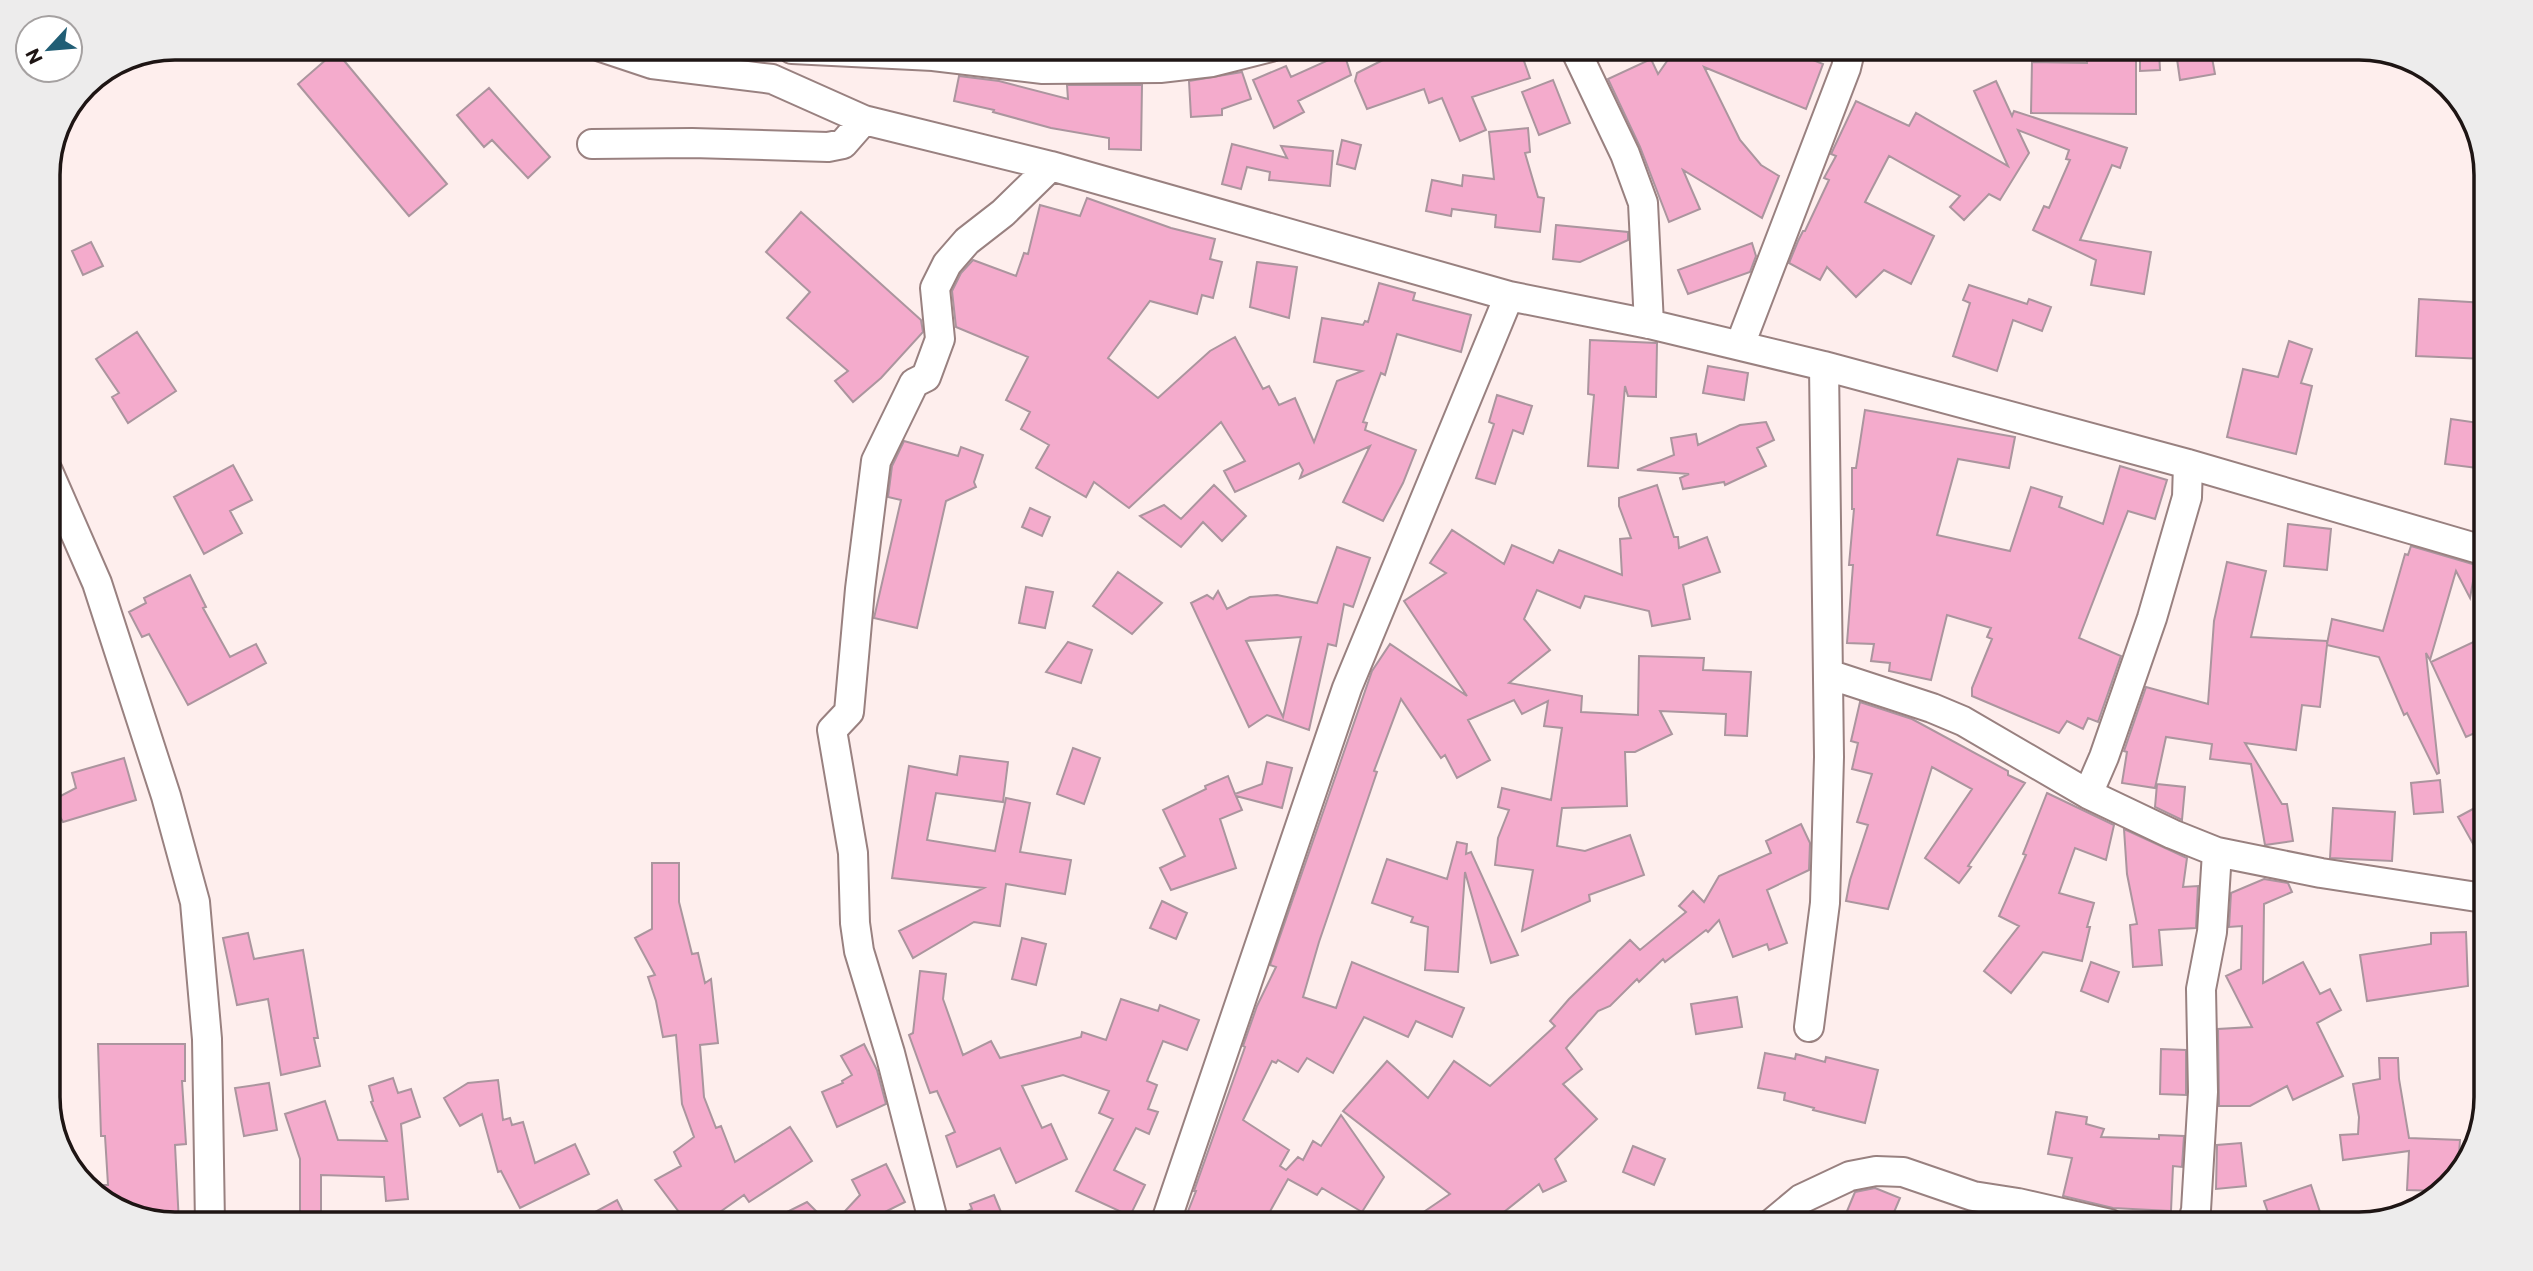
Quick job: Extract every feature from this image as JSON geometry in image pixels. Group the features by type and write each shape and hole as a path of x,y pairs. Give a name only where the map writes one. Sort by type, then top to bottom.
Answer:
{"street":[{"path":"640,60 652,64 772,79 864,120 1051,166 1509,296 1649,324 1824,366 2188,464 2473,547"},
{"path":"772,79 784,60"},
{"path":"971,60 1056,69 1160,68 1220,60"},
{"path":"1580,60 1625,154 1643,202 1649,324"},
{"path":"1740,345 1848,60"},
{"path":"592,144 692,143 828,147 843,144 864,120"},
{"path":"931,1212 890,1053 859,951 855,923 853,853 832,730 849,712 860,589 876,461 914,383 926,377 940,339 935,288 947,264 968,241 1051,166"},
{"path":"1169,1212 1346,688 1509,296"},
{"path":"1809,1027 1825,903 1829,757 1824,366"},
{"path":"2088,794 2104,757 2152,618 2188,497 2188,464"},
{"path":"60,498 97,583 166,796 195,902 207,1039 209,1212"},
{"path":"1828,674 1963,720 2088,794 2217,852 2321,873 2474,897"},
{"path":"2195,1212 2203,1127 2201,989 2212,932 2217,852"},
{"path":"1785,1212 1801,1199 1850,1176 1876,1171 1903,1172 1973,1196 2057,1212"}],"building":[{"path":"326,60 344,60 447,184 409,216 298,84"},
{"path":"1329,60 1346,60 1351,75 1298,101 1304,112 1274,128 1253,80 1286,66 1291,77"},
{"path":"1383,60 1524,60 1530,78 1472,97 1486,130 1460,141 1442,98 1429,103 1424,89 1367,109 1355,81 1357,73"},
{"path":"1649,60 1651,60 1658,74 1668,60 1813,60 1823,64 1806,109 1704,67 1740,140 1761,165 1779,176 1762,218 1683,170 1700,209 1669,222 1640,147 1608,79"},
{"path":"2087,60 2136,60 2136,114 2031,113 2032,62 2087,63"},
{"path":"2140,60 2160,60 2160,70 2140,71"},
{"path":"2177,60 2212,60 2215,74 2180,80"},
{"path":"1242,72 1251,99 1222,109 1222,115 1191,117 1189,81"},
{"path":"959,76 999,81 1068,99 1067,85 1142,85 1141,150 1109,149 1109,138 1051,128 954,101"},
{"path":"1553,80 1570,123 1539,135 1522,92"},
{"path":"1996,81 2012,116 2014,111 2127,148 2120,168 2112,165 2080,240 2151,252 2144,294 2091,285 2096,260 2033,230 2044,206 2049,208 2070,160 2066,159 2069,150 2018,130 2029,153 2000,200 1989,194 1964,220 1950,207 1960,196 1889,156 1865,202 1934,236 1911,284 1884,270 1856,297 1827,267 1820,280 1789,263 1829,180 1824,178 1836,156 1831,154 1856,101 1909,126 1916,113 2008,166 1974,91"},
{"path":"489,88 550,157 528,178 492,140 484,147 457,115"},
{"path":"1528,128 1530,152 1525,153 1538,197 1544,198 1540,232 1495,227 1496,215 1452,209 1451,216 1426,211 1432,180 1462,186 1463,175 1494,179 1489,132"},
{"path":"1342,140 1361,145 1355,169 1337,164"},
{"path":"1232,144 1287,158 1281,146 1333,151 1330,186 1269,180 1270,172 1247,167 1241,189 1222,184"},
{"path":"1087,198 1171,228 1215,239 1210,259 1222,262 1213,298 1202,295 1197,314 1150,301 1108,358 1158,398 1210,351 1235,337 1263,389 1269,386 1279,405 1295,398 1314,442 1337,381 1362,371 1314,362 1322,318 1363,325 1365,321 1368,322 1379,283 1415,293 1413,300 1471,315 1461,352 1397,334 1385,375 1381,373 1363,422 1367,423 1365,430 1416,450 1403,483 1383,521 1343,502 1370,446 1300,478 1303,470 1299,463 1235,492 1224,471 1245,461 1221,422 1129,508 1094,482 1086,497 1036,468 1049,445 1021,429 1030,412 1006,400 1028,357 956,327 952,291 961,273 973,260 1016,276 1024,253 1028,254 1040,205 1080,216"},
{"path":"801,212 921,320 923,332 881,378 853,402 835,381 848,371 787,318 810,292 766,252"},
{"path":"1556,225 1628,232 1628,240 1580,262 1553,259"},
{"path":"91,242 103,266 83,275 72,251"},
{"path":"1752,243 1756,256 1750,272 1688,294 1678,270"},
{"path":"1257,262 1297,267 1289,318 1250,307"},
{"path":"1969,285 2027,304 2029,299 2051,307 2042,331 2013,320 1997,371 1953,356 1970,303 1963,300"},
{"path":"2419,299 2473,302 2473,358 2416,356"},
{"path":"137,332 176,391 128,423 112,397 119,393 96,359"},
{"path":"1590,340 1657,343 1656,397 1628,396 1625,386 1618,468 1588,466 1594,395 1588,394"},
{"path":"2289,341 2312,349 2301,383 2312,386 2296,454 2227,437 2243,369 2278,377"},
{"path":"1708,366 1748,373 1744,400 1703,393"},
{"path":"1497,395 1532,406 1523,434 1513,430 1495,484 1476,478 1494,424 1489,422"},
{"path":"1865,410 2015,437 2009,468 1958,459 1937,535 2010,551 2031,487 2062,497 2059,507 2103,524 2120,466 2167,480 2155,519 2128,511 2079,638 2121,656 2098,722 2088,718 2083,729 2067,721 2059,733 1972,696 1972,688 1992,639 1987,637 1991,628 1947,615 1931,680 1889,671 1890,663 1871,661 1874,644 1847,643 1853,565 1849,565 1854,509 1852,468 1856,468"},
{"path":"2451,419 2473,422 2473,467 2445,464"},
{"path":"1766,422 1774,440 1757,448 1766,466 1725,485 1724,482 1683,489 1680,478 1689,474 1637,470 1674,455 1671,438 1696,434 1698,445 1740,425"},
{"path":"904,441 958,456 961,447 983,455 974,482 976,487 946,501 917,628 874,618 901,500 888,497 892,466"},
{"path":"233,465 252,500 230,511 242,533 204,554 174,497"},
{"path":"1214,485 1246,516 1222,541 1203,522 1181,547 1140,516 1164,505 1181,519"},
{"path":"1657,485 1674,537 1678,537 1679,548 1707,537 1720,572 1683,585 1690,619 1652,626 1649,611 1585,596 1580,608 1537,590 1524,619 1550,650 1509,683 1582,696 1581,712 1638,715 1639,656 1704,658 1703,670 1751,672 1747,736 1725,735 1726,714 1660,711 1672,734 1635,752 1625,752 1627,806 1562,808 1557,846 1585,851 1630,835 1644,875 1589,895 1590,901 1522,931 1533,870 1495,865 1498,838 1509,810 1498,807 1502,788 1551,800 1562,728 1544,726 1548,701 1522,714 1514,700 1468,720 1490,760 1457,778 1445,755 1441,758 1401,699 1374,771 1377,772 1303,997 1336,1008 1352,962 1464,1008 1452,1037 1416,1021 1408,1037 1364,1017 1333,1073 1307,1058 1298,1072 1278,1060 1276,1063 1272,1061 1243,1120 1289,1150 1280,1166 1286,1170 1298,1157 1303,1160 1313,1141 1321,1146 1341,1115 1384,1177 1362,1212 1322,1188 1317,1195 1288,1179 1270,1212 1188,1212 1257,1006 1276,967 1270,965 1372,671 1390,644 1467,696 1404,601 1446,573 1430,563 1452,530 1504,564 1512,545 1553,563 1559,550 1622,575 1620,539 1631,538 1619,506 1619,498"},
{"path":"1030,508 1050,517 1042,536 1022,527"},
{"path":"2288,524 2331,529 2327,570 2284,566"},
{"path":"2411,546 2473,564 2470,598 2456,571 2430,660 2426,653 2439,773 2437,774 2407,713 2404,715 2379,657 2327,645 2320,707 2302,705 2296,750 2245,743 2282,804 2287,804 2293,841 2265,845 2251,764 2210,759 2212,744 2166,737 2155,788 2122,783 2127,752 2124,751 2146,687 2208,704 2214,621 2227,562 2266,571 2251,637 2327,641 2327,644 2332,619 2383,631 2405,554 2408,555"},
{"path":"1337,547 1370,558 1353,607 1344,604 1336,646 1328,644 1309,730 1267,715 1249,727 1191,603 1207,595 1213,599 1218,591 1227,609 1250,597 1277,595 1317,603","holes":["1301,637 1283,717 1246,641"]},
{"path":"1118,572 1162,603 1132,634 1093,606"},
{"path":"190,575 206,607 203,608 230,657 256,644 266,663 188,705 149,634 142,637 129,612 146,603 144,598"},
{"path":"1026,587 1053,592 1045,628 1019,623"},
{"path":"1068,642 1092,650 1081,683 1046,672"},
{"path":"2474,642 2474,734 2466,737 2431,662"},
{"path":"1860,702 1912,719 2025,783 1959,883 1925,858 1972,789 1932,767 1888,909 1846,901 1868,825 1857,822 1872,774 1852,769 1858,743 1851,741"},
{"path":"1073,748 1100,758 1084,804 1057,794"},
{"path":"960,756 1008,762 1003,802 936,793 927,840 995,851 1006,798 1030,803 1020,852 1071,860 1065,894 1006,884 1000,926 974,922 913,958 899,931 984,888 892,878 909,766 957,775"},
{"path":"124,758 136,800 63,822 60,817 60,796 76,788 72,773"},
{"path":"1267,762 1292,768 1282,808 1236,796 1242,810 1220,819 1236,868 1171,890 1160,868 1185,856 1163,810 1228,776 1235,794 1262,784"},
{"path":"2440,780 2443,812 2414,814 2411,783"},
{"path":"2157,784 2185,787 2182,820 2155,807"},
{"path":"2047,793 2114,825 2106,860 2075,848 2059,893 2094,903 2082,961 2043,952 2011,993 1984,971 2019,926 1999,916 2026,855 2023,854"},
{"path":"2333,808 2395,812 2392,861 2330,858"},
{"path":"2474,809 2474,845 2458,817"},
{"path":"1801,824 1810,843 1809,870 1767,890 1787,943 1769,950 1767,944 1733,957 1719,920 1708,932 1706,930 1665,962 1663,959 1639,982 1637,979 1610,1006 1598,1011 1566,1048 1582,1069 1563,1084 1597,1119 1555,1159 1566,1181 1543,1192 1539,1184 1504,1212 1424,1212 1450,1194 1343,1111 1387,1061 1428,1098 1454,1061 1490,1086 1555,1026 1550,1021 1569,999 1630,940 1640,950 1686,912 1679,906 1693,891 1704,902 1719,876 1771,853 1766,841"},
{"path":"2124,829 2187,858 2183,887 2198,886 2196,928 2159,930 2162,965 2133,967 2130,925 2137,924 2127,874"},
{"path":"1457,842 1467,844 1466,854 1471,852 1518,955 1491,963 1465,872 1458,972 1425,970 1428,927 1411,922 1413,917 1372,903 1387,859 1447,879"},
{"path":"652,863 679,863 679,902 692,954 698,953 705,983 711,979 718,1043 700,1045 704,1097 716,1128 721,1126 735,1162 790,1127 812,1161 749,1202 744,1195 720,1212 679,1212 655,1180 681,1166 674,1152 694,1137 682,1104 676,1035 663,1037 648,977 655,975 635,938 652,929"},
{"path":"2264,879 2288,883 2292,892 2264,904 2263,983 2303,962 2320,994 2330,989 2341,1010 2317,1023 2343,1076 2293,1100 2287,1086 2250,1106 2219,1106 2218,1029 2252,1027 2226,976 2241,969 2242,926 2229,927 2231,893"},
{"path":"1162,901 1187,913 1176,939 1150,928"},
{"path":"2466,932 2468,986 2367,1001 2360,955 2431,944 2431,933"},
{"path":"248,933 254,959 303,950 320,1066 281,1075 268,999 237,1005 223,938"},
{"path":"1022,938 1046,944 1036,985 1012,979"},
{"path":"2091,962 2119,972 2108,1002 2081,991"},
{"path":"920,971 946,974 943,999 963,1055 991,1041 1000,1058 1081,1037 1082,1032 1106,1040 1121,999 1158,1011 1160,1005 1199,1020 1187,1050 1163,1041 1147,1081 1157,1085 1148,1109 1158,1112 1149,1134 1136,1128 1114,1170 1145,1185 1132,1212 1121,1212 1076,1191 1113,1119 1099,1113 1109,1091 1063,1075 1022,1086 1042,1128 1051,1124 1067,1159 1016,1183 1000,1148 957,1167 946,1136 955,1132 937,1091 930,1093 909,1035 913,1033"},
{"path":"1737,997 1742,1027 1696,1034 1691,1004"},
{"path":"98,1044 185,1044 185,1081 182,1081 186,1144 175,1145 178,1212 138,1205 124,1200 102,1185 108,1185 105,1136 101,1136"},
{"path":"864,1044 877,1070 886,1104 837,1127 822,1092 843,1083 842,1081 852,1075 841,1056"},
{"path":"2161,1049 2186,1050 2186,1095 2160,1094"},
{"path":"1765,1053 1795,1059 1796,1054 1825,1062 1826,1057 1878,1070 1865,1123 1813,1110 1814,1108 1784,1100 1785,1093 1758,1088"},
{"path":"2379,1058 2398,1058 2409,1138 2460,1140 2459,1152 2454,1160 2424,1191 2407,1190 2409,1151 2343,1160 2340,1135 2358,1134 2359,1117 2353,1084 2380,1079"},
{"path":"393,1078 398,1093 411,1089 420,1117 401,1124 408,1199 386,1201 384,1177 321,1175 321,1212 300,1212 300,1159 285,1114 325,1101 338,1140 387,1141 371,1102 373,1101 369,1086"},
{"path":"498,1080 503,1120 510,1118 512,1125 523,1122 535,1163 575,1144 589,1174 520,1208 501,1171 498,1172 482,1114 460,1126 444,1098 468,1083"},
{"path":"269,1083 277,1130 244,1136 235,1088"},
{"path":"2056,1112 2087,1117 2086,1124 2104,1129 2101,1137 2159,1139 2159,1135 2184,1136 2182,1167 2173,1166 2171,1211 2113,1208 2063,1196 2072,1158 2048,1154"},
{"path":"2241,1143 2246,1186 2216,1189 2217,1145"},
{"path":"1633,1146 1665,1159 1654,1185 1623,1172"},
{"path":"886,1164 905,1202 885,1212 844,1212 860,1195 852,1180"},
{"path":"2311,1185 2320,1212 2268,1212 2264,1201"},
{"path":"1875,1188 1900,1198 1894,1212 1847,1212 1855,1192"},
{"path":"994,1195 1001,1212 965,1212 972,1209 970,1204"},
{"path":"617,1200 623,1212 595,1212"},
{"path":"807,1202 817,1212 787,1212"}]}
